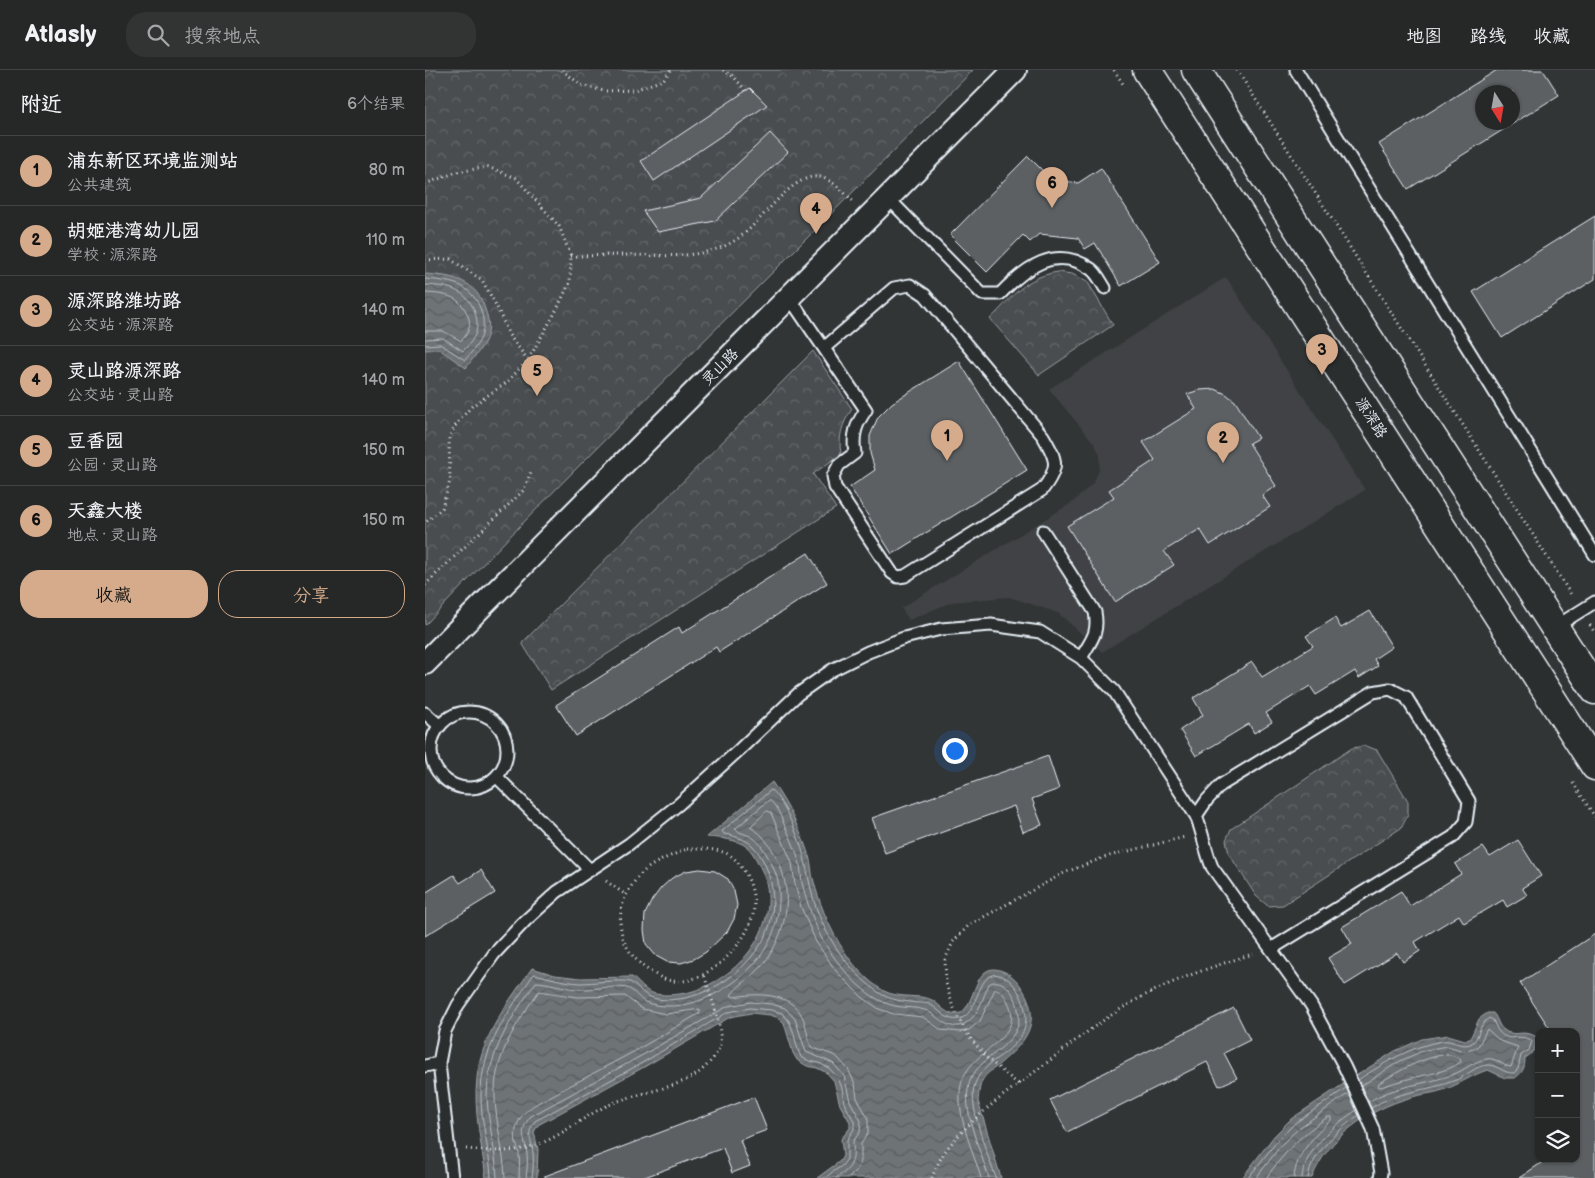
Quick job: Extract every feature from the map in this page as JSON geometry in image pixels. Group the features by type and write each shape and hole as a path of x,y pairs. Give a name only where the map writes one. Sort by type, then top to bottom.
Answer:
{"main road":[{"name":"源深路","path":"1147,70 1595,766"},
{"path":"1195,70 1595,690"}],"street":[{"name":"灵山路","path":"425,663 1015,70"}],"lane":[{"path":"1296,70 1595,555"},
{"path":"888,198 982,294 1000,294 1029,268 1049,259 1072,260 1092,270 1105,288"},
{"path":"789,298 866,410 854,430 853,442 855,453 839,465 833,476 835,487 892,573 898,577 905,576 1042,490 1053,476 1055,460 1043,436 925,294 910,285 894,288 824,348"},
{"path":"1043,531 1095,612 1097,624 1094,636 1081,658"},
{"path":"1555,627 1595,602"},
{"path":"452,1178 439,1063 445,1031 458,1004 494,954 525,921 557,892 629,844 679,804 798,694 832,670 868,652 904,638 941,629 991,625 1040,632 1081,658 1114,691 1196,816 1203,832 1205,849 1212,867 1311,1005 1344,1066 1373,1129 1381,1173 1380,1178"},
{"path":"1196,816 1221,785 1373,692 1391,689 1406,697 1469,801 1467,822 1453,837 1271,949"},
{"path":"473,712 485,715 495,722 503,732 507,743 504,767 497,777 486,785 474,788 461,788 449,783 439,774 433,762 431,749 433,737 440,726 449,718 461,713 473,712"},
{"path":"425,713 440,726"},
{"path":"497,777 590,870"},
{"path":"425,1066 439,1063"}],"path":[{"path":"562,70 581,85 604,91 634,90 663,80 671,70"},
{"path":"723,70 734,77 746,91"},
{"path":"1237,70 1595,633"},
{"path":"425,184 457,172 488,167 516,178 559,226 571,256 570,282 528,360 506,383 473,406 457,423 449,437 450,481 443,508 425,523"},
{"path":"571,256 694,254 717,249 740,238 798,182 814,176 828,180 869,217"},
{"path":"425,260 450,259 482,280 497,307 509,335 528,360"},
{"path":"425,585 524,490 532,469"},
{"path":"1018,1084 988,1058 970,1038 952,1004 946,982 945,960 953,942 969,925 1072,870 1105,857 1203,832"},
{"path":"687,849 708,849 728,854 739,864 748,878 753,896 753,914 744,936 729,956 704,974 678,982 662,978 645,968 631,955 623,935 619,916 626,895 639,876 662,860 687,849"},
{"path":"932,1178 949,1146 969,1125 1000,1098 1096,1025 1137,1000 1178,981 1223,963 1271,949"},
{"path":"476,1150 513,1151 542,1144 611,1104 681,1082 698,1073 711,1061 719,1048 721,1031 704,974"}],"shaded area":[{"path":"1226,277 1365,490 1102,652 1058,613 1009,597 952,602 909,620 901,608 1073,502 1093,483 1099,470 1100,455 1094,443 1049,389"}],"green space":[{"path":"425,70 973,70 560,485 425,625"},
{"path":"1058,272 1072,274 1087,281 1113,325 1039,375 990,319 1028,283 1036,278"},
{"path":"813,351 852,409 842,430 840,441 841,454 813,474 836,508 551,690 522,643"},
{"path":"1365,746 1377,750 1408,801 1408,814 1401,828 1283,905 1268,906 1256,896 1229,854 1226,840 1231,829 1352,748"}],"water":[{"path":"425,274 455,278 471,286 482,301 488,318 488,333 482,346 466,368 439,349 425,350"},
{"path":"772,782 802,836 810,859 818,897 831,928 849,958 871,982 890,993 927,998 947,1012 954,1014 964,1010 976,985 986,971 994,969 1009,974 1023,990 1031,1009 1029,1028 1020,1045 984,1077 978,1101 1001,1178 817,1178 840,1161 843,1156 841,1139 850,1128 850,1122 840,1105 834,1081 827,1073 807,1066 797,1060 784,1023 779,1018 751,1013 730,1017 538,1125 534,1132 538,1149 537,1178 486,1178 476,1103 480,1063 484,1048 497,1020 532,968 555,975 580,978 632,977 650,992 669,995 700,989 735,967 750,951 760,933 767,914 768,894 763,873 747,847 722,838 707,837"},
{"path":"1487,1013 1493,1013 1500,1026 1507,1032 1513,1034 1526,1033 1535,1036 1534,1050 1525,1058 1523,1069 1515,1078 1505,1078 1488,1070 1449,1088 1413,1097 1379,1110 1351,1127 1339,1138 1319,1163 1312,1178 1242,1178 1274,1136 1291,1119 1395,1051 1422,1039 1448,1035 1465,1040 1470,1039 1479,1019"}],"building":[{"path":"1497,70 1543,70 1559,95 1520,119 1520,85 1475,85 1475,130 1503,130 1408,189 1379,144"},
{"path":"750,88 767,105 654,181 641,161"},
{"path":"770,133 788,152 715,221 658,232 643,211 701,198"},
{"path":"1028,156 1051,179 1078,183 1101,168 1160,262 1121,286 1095,243 1085,249 1078,238 1039,234 1030,242 1023,235 987,272 950,235"},
{"path":"1595,216 1595,279 1502,338 1473,292"},
{"path":"959,361 1027,470 892,554 850,487 875,470 870,453 870,436 878,417 892,403"},
{"path":"1215,389 1235,401 1258,438 1249,443 1276,486 1262,495 1270,507 1210,545 1200,529 1164,551 1174,565 1115,602 1067,526 1114,497 1109,490 1155,460 1143,442 1196,409 1187,394 1200,390"},
{"path":"808,553 827,583 719,652 716,647 576,736 556,705 679,627 682,633"},
{"path":"1370,611 1392,647 1374,659 1378,666 1359,678 1355,671 1316,695 1310,686 1266,713 1272,722 1254,733 1249,724 1196,756 1180,730 1203,715 1193,698 1252,662 1262,677 1313,646 1306,636 1335,618 1341,628"},
{"path":"1048,756 1059,789 1032,799 1042,825 1023,832 1014,806 885,853 872,818"},
{"path":"1518,840 1541,876 1522,888 1527,895 1507,907 1503,900 1464,923 1459,915 1415,942 1420,951 1403,962 1397,953 1345,985 1328,958 1352,944 1342,927 1401,891 1410,906 1461,874 1455,864 1483,847 1490,857"},
{"path":"700,869 715,871 728,879 734,891 737,905 734,919 727,932 706,952 694,959 681,963 667,962 656,956 646,944 644,930 645,914 661,888 672,878 686,871"},
{"path":"481,870 495,893 425,936 425,893 454,875 460,883"},
{"path":"1595,934 1595,1178 1519,1178 1541,1163 1580,1163 1580,1028 1549,1028 1520,983"},
{"path":"1234,1008 1250,1040 1224,1053 1237,1078 1219,1086 1207,1062 1067,1132 1050,1100"},
{"path":"754,1097 767,1130 740,1140 750,1166 732,1173 723,1148 642,1178 545,1178 545,1176"}],"place":[{"name":"天鑫大楼","path":"1052,208"},
{"name":"灵山路源深路","path":"816,234"},
{"name":"源深路潍坊路","path":"1322,375"},
{"name":"豆香园","path":"537,396"},
{"name":"浦东新区环境监测站","path":"947,461"},
{"name":"胡姬港湾幼儿园","path":"1223,463"}]}
